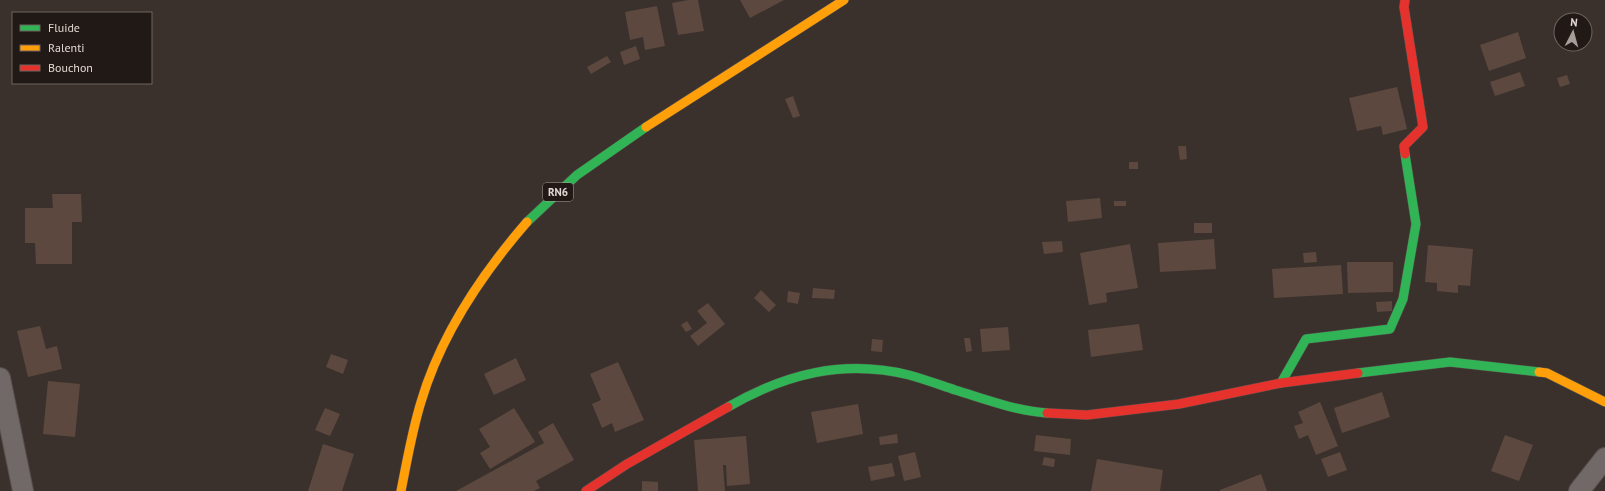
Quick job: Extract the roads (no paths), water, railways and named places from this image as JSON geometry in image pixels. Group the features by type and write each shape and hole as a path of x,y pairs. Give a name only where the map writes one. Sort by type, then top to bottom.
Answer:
{"main road":[{"name":"RN6","path":"402,491 421,399 440,352 468,300 493,261 530,219 577,175 626,139 709,88 844,0"},
{"path":"1281,383 1306,338 1390,329 1403,299 1416,224 1404,146 1423,127 1404,7 1405,0"},
{"path":"586,491 627,464 754,392 809,373 838,368 873,370 908,376 987,400 1035,412 1087,414 1179,404 1281,383 1450,362 1547,373 1605,402"}],"street":[{"path":"0,378 23,491"},
{"path":"1579,491 1605,458"}]}
